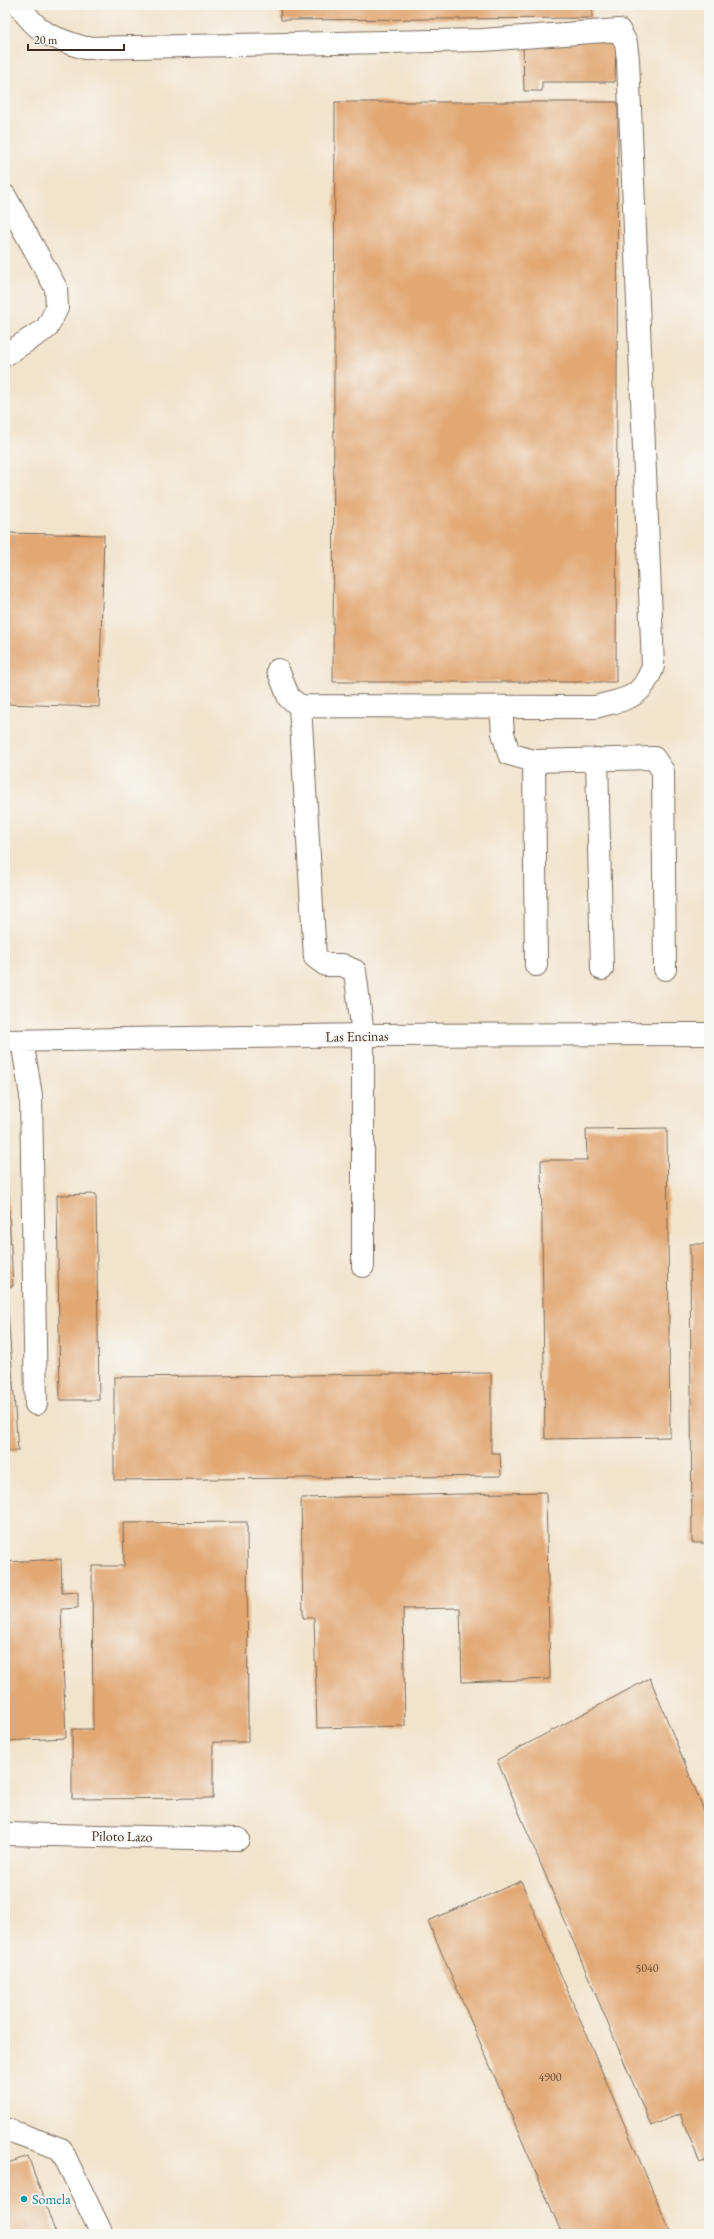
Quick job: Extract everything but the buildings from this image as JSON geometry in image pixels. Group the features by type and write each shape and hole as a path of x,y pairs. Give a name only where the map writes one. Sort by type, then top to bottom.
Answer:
{"street":[{"path":"20,5 30,21 51,38 85,48 483,40 619,30 626,42 628,60 652,666 647,682 635,696 596,707 300,706 289,698 278,670"},
{"path":"5,196 56,288 57,308 47,328 5,354"},
{"path":"300,706 315,957 326,964 342,965 355,970 363,1035 363,1266"},
{"path":"501,707 503,733 509,754 534,761 654,758 663,771 665,969"},
{"path":"597,759 602,969"},
{"path":"534,761 536,965"},
{"name":"Las Encinas","path":"14,1041 363,1035 709,1034"},
{"path":"14,1041 31,1095 36,1404"},
{"name":"Piloto Lazo","path":"5,1834 238,1839"},
{"path":"5,2129 61,2148 102,2234"}],"place":[{"name":"Somela","path":"24,2199"}]}
